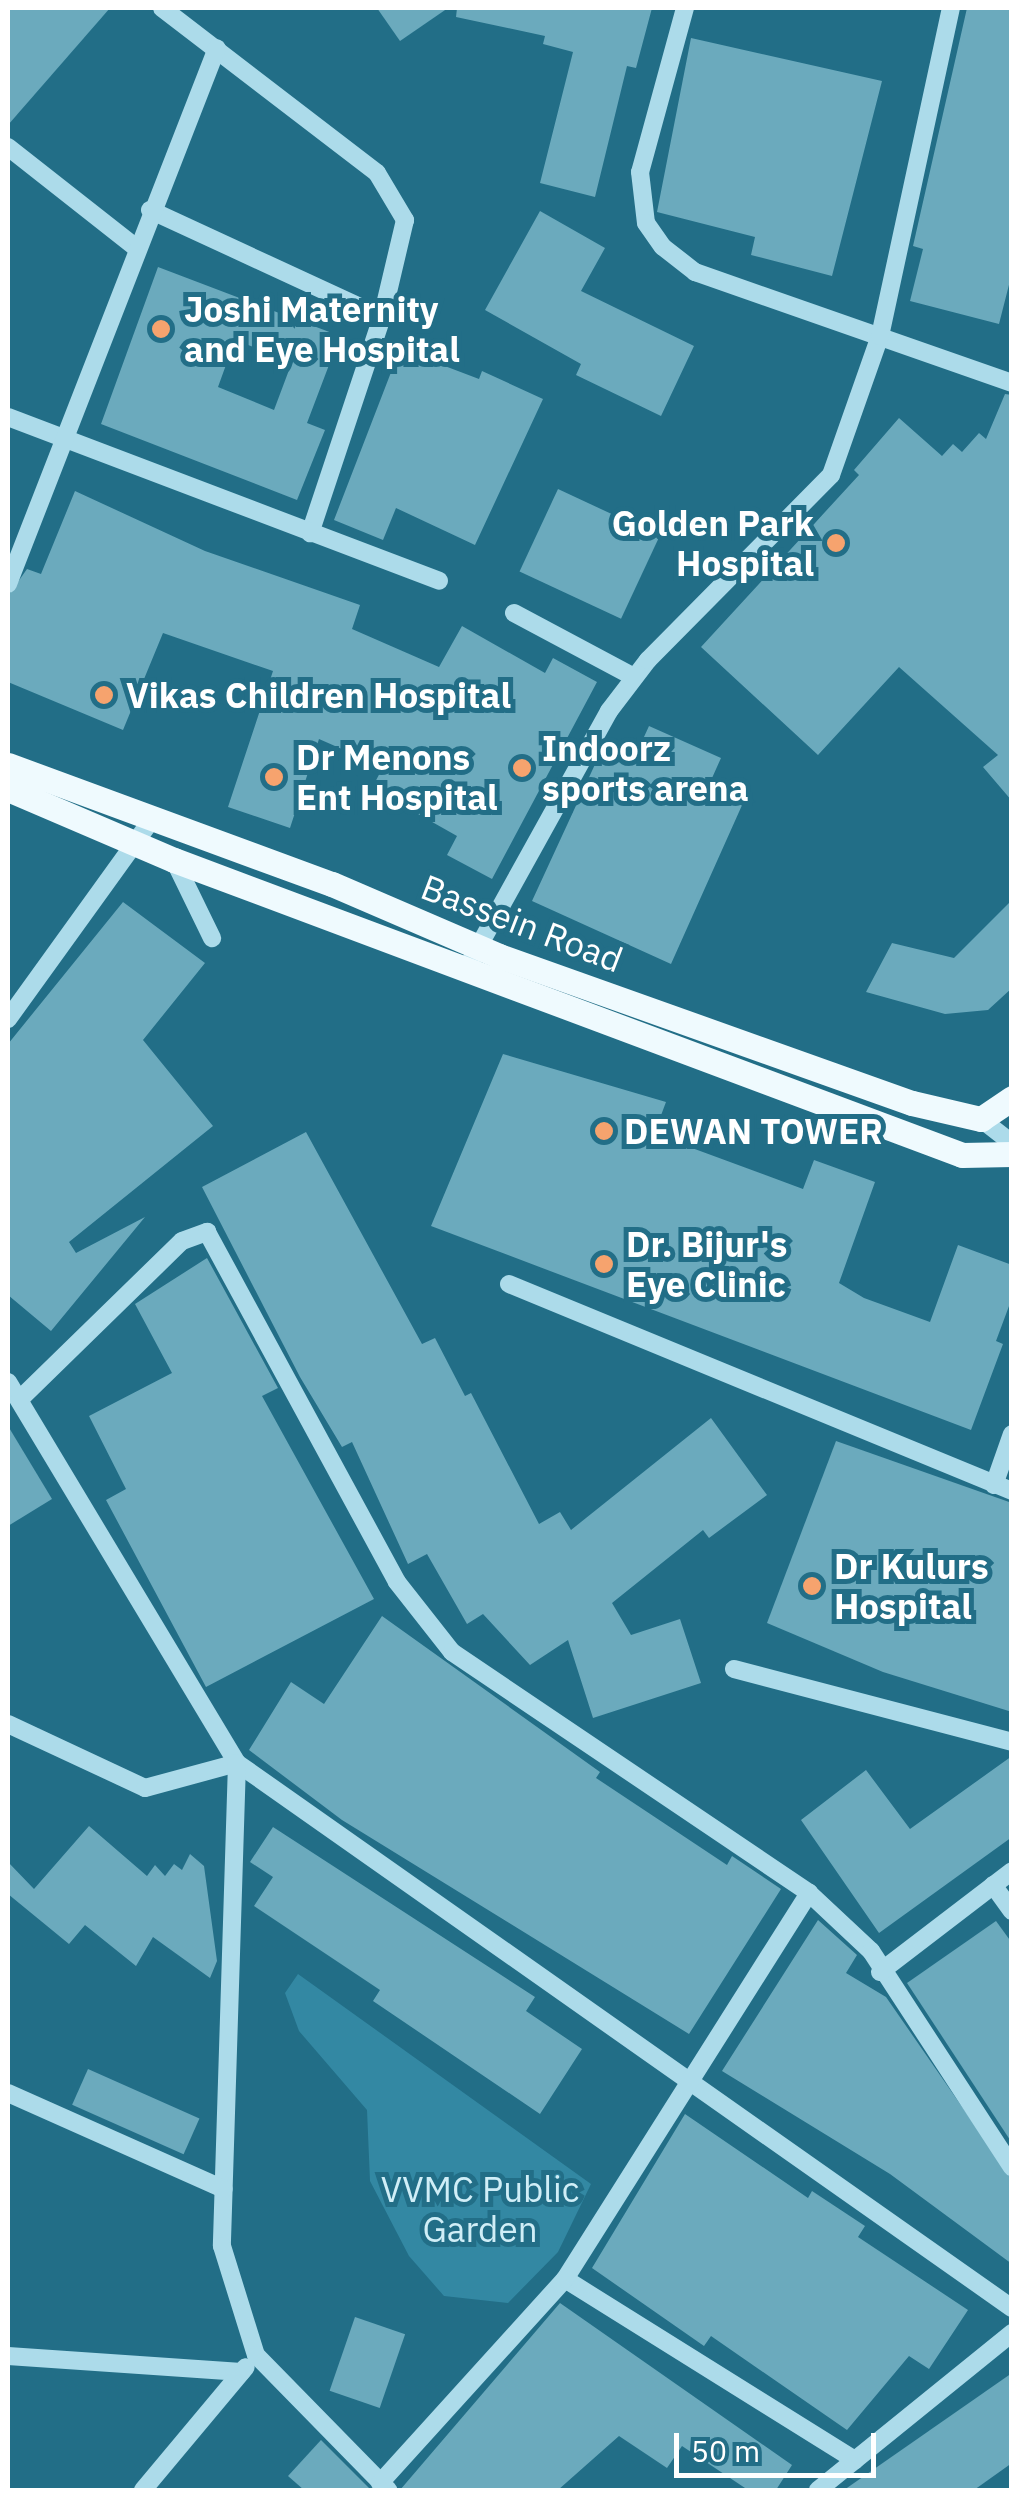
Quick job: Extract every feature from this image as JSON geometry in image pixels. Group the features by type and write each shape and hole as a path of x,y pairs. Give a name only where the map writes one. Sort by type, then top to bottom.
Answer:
{"main road":[{"name":"Bassein Road","path":"8,764 144,830 174,860 962,1155 1012,1154"},
{"name":"Bassein Road","path":"8,789 332,884 477,946 912,1103 981,1118"},
{"path":"981,1118 1012,1098"}],"street":[{"path":"162,8 217,48 397,196 404,242 310,533"},
{"path":"685,8 640,172 646,223 695,272 1012,383"},
{"path":"466,972 477,946 634,677 831,475 880,336 950,8"},
{"path":"8,584 150,210 217,48"},
{"path":"8,147 136,247"},
{"path":"150,210 382,317"},
{"path":"8,417 63,443 439,581"},
{"path":"514,613 634,677"},
{"path":"8,1019 144,830"},
{"path":"174,860 212,938"},
{"path":"981,1118 1012,1143"},
{"path":"20,1399 182,1241 207,1232 397,1582 452,1652 809,1893 871,1951 880,1972 1012,2167"},
{"path":"509,1284 1003,1488 1012,1434"},
{"path":"8,1382 237,1763 1012,2308"},
{"path":"734,1669 1012,1742"},
{"path":"8,1724 145,1788 237,1763"},
{"path":"237,1763 222,2246 256,2355 384,2487 565,2279 693,2084 809,1893"},
{"path":"880,1972 1012,1870"},
{"path":"992,1885 1012,1912"},
{"path":"8,2093 224,2189"},
{"path":"565,2279 856,2460"},
{"path":"818,2490 1012,2333"},
{"path":"143,2490 256,2355"},
{"path":"8,2356 241,2372"}],"green space":[{"name":"VVMC Public Garden","path":"298,1974 591,2184 558,2252 508,2303 444,2296 409,2256 370,2181 367,2110 299,2031 285,1993"}],"building":[{"path":"8,8 110,8 8,125"},
{"path":"377,8 448,8 400,41"},
{"path":"457,8 652,8 636,68 627,66 595,197 540,183 573,52 543,44 545,36 456,17"},
{"path":"967,8 1012,8 1012,273 999,324 910,301 923,249 913,246"},
{"path":"691,38 882,81 832,276 751,255 755,237 657,212"},
{"path":"540,211 605,248 581,291 694,346 661,416 576,375 581,364 485,310"},
{"path":"158,267 340,336 307,423 325,430 297,500 101,424","holes":["235,340 292,362 274,410 218,387"]},
{"path":"400,349 479,379 482,371 543,399 475,545 396,508 383,540 334,520"},
{"path":"1005,394 1012,395 1012,801 983,767 998,755 899,667 818,755 701,647 859,475 854,470 899,418 942,456 953,444 962,452 979,433 986,439"},
{"path":"558,489 660,536 621,619 520,571"},
{"path":"75,491 205,551 360,605 352,629 439,667 462,626 545,673 553,658 597,682 492,879 447,855 457,836 372,788 383,767 319,739 290,828 228,807 273,671 163,633 123,730 8,682 8,596 27,569 41,574"},
{"path":"649,726 721,758 708,787 743,803 671,964 532,901 603,747 633,761"},
{"path":"1012,900 1012,988 988,1010 945,1014 866,992 892,943 954,958"},
{"path":"123,902 205,963 143,1040 213,1126 69,1242 76,1253 145,1217 51,1331 8,1295 8,1044"},
{"path":"503,1054 666,1102 654,1134 803,1189 814,1160 875,1182 839,1283 864,1298 930,1322 958,1245 1012,1265 1012,1298 996,1341 1003,1344 971,1430 431,1226"},
{"path":"306,1132 422,1344 435,1338 465,1396 471,1393 539,1524 560,1512 571,1530 711,1418 767,1495 709,1538 703,1530 612,1603 631,1635 680,1619 701,1683 593,1718 568,1640 530,1665 483,1614 467,1624 427,1554 408,1564 352,1442 342,1447 300,1377 202,1187"},
{"path":"207,1258 278,1388 262,1396 374,1599 206,1687 106,1500 126,1489 89,1416 172,1373 135,1304"},
{"path":"8,1426 52,1499 8,1526"},
{"path":"836,1441 1012,1503 1012,1712 883,1672 767,1623"},
{"path":"382,1616 600,1772 596,1778 727,1865 732,1856 781,1889 689,2034 342,1820 249,1750 291,1682 324,1704"},
{"path":"1012,1756 1012,1837 879,1933 801,1820 866,1770 910,1829"},
{"path":"89,1826 147,1876 155,1865 165,1876 174,1864 182,1870 190,1854 204,1866 217,1961 210,1978 153,1937 136,1966 85,1925 69,1944 8,1894 8,1862 34,1889"},
{"path":"273,1827 535,1997 526,2011 582,2049 540,2114 373,2001 380,1990 254,1906 273,1877 250,1862"},
{"path":"818,1920 857,1955 846,1973 886,1997 1012,2179 1012,2264 890,2174 722,2071"},
{"path":"996,1921 1012,1943 1012,2143 907,1983"},
{"path":"88,2069 199,2119 184,2154 72,2105"},
{"path":"685,2114 808,2198 812,2191 865,2226 858,2237 968,2310 929,2369 909,2356 847,2430 711,2336 704,2346 592,2268"},
{"path":"560,2303 792,2465 776,2490 748,2490 682,2446 667,2468 619,2436 558,2490 400,2490"},
{"path":"355,2317 405,2334 380,2408 330,2391"},
{"path":"1012,2373 1012,2463 974,2490 844,2490"},
{"path":"321,2440 370,2490 304,2490 288,2476"}],"place":[{"name":"Joshi Maternity and Eye Hospital","path":"161,329"},
{"name":"Golden Park Hospital","path":"836,543"},
{"name":"Vikas Children Hospital","path":"104,695"},
{"name":"Indoorz sports arena","path":"522,768"},
{"name":"Dr Menons Ent Hospital","path":"274,777"},
{"name":"DEWAN TOWER","path":"604,1131"},
{"name":"Dr. Bijur's Eye Clinic","path":"604,1264"},
{"name":"Dr Kulurs Hospital","path":"812,1586"}]}
